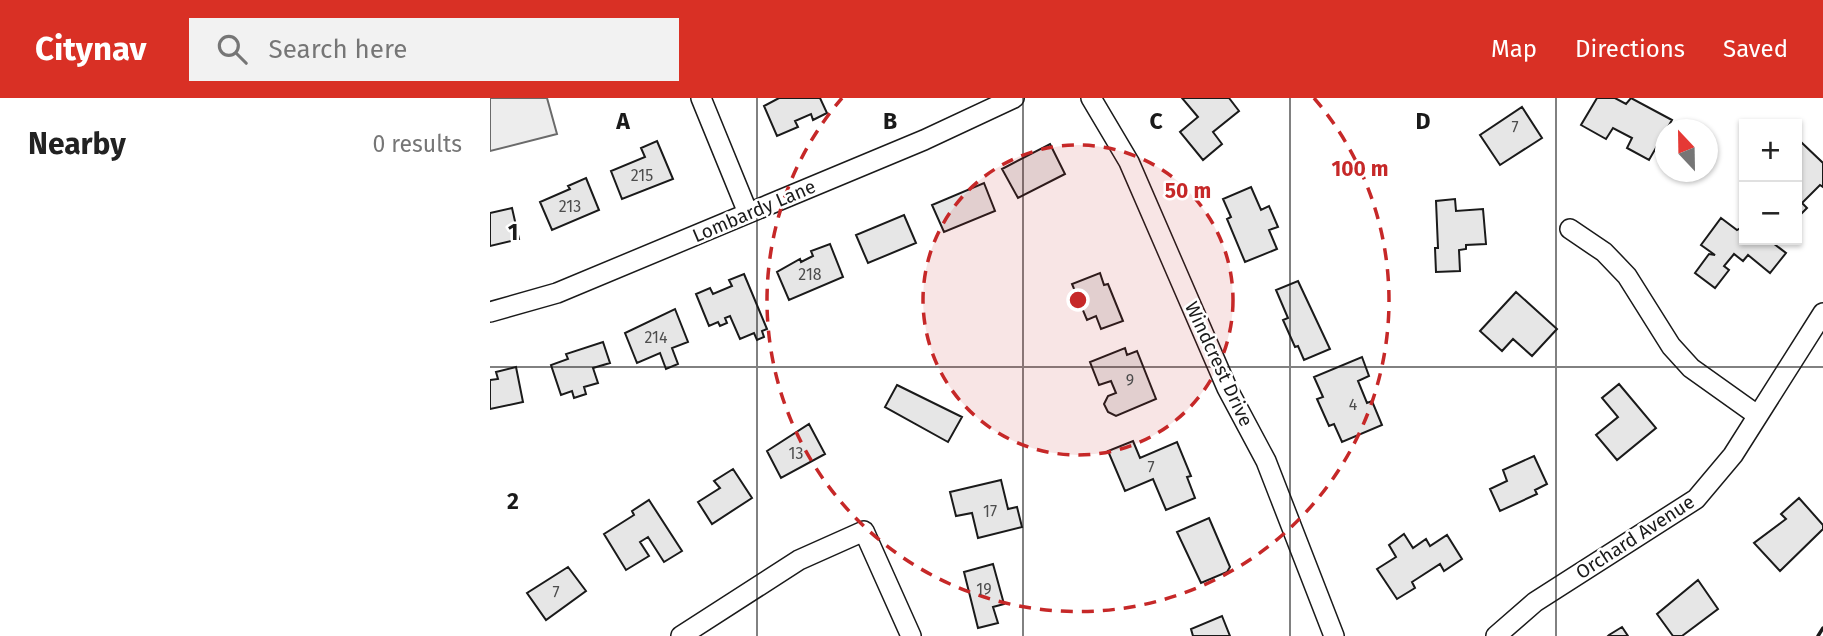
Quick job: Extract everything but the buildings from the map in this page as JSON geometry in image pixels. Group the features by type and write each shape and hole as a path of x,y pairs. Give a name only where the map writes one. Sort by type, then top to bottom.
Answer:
{"street":[{"path":"701,98 748,213"},
{"name":"Lombardy Lane","path":"490,312 557,292 924,140 1014,98"},
{"name":"Windcrest Drive","path":"1091,98 1129,162 1227,388 1266,461 1334,636"},
{"path":"1570,229 1604,252 1627,276 1671,346 1691,368 1757,415"},
{"name":"Orchard Avenue","path":"1496,636 1535,601 1696,499 1733,455 1823,313"},
{"path":"681,636 799,560 864,531 911,636"}],"shaded area":[{"path":"490,98 547,98 557,134 490,151"}],"wall":[{"path":"1818,636 1823,628"}]}
